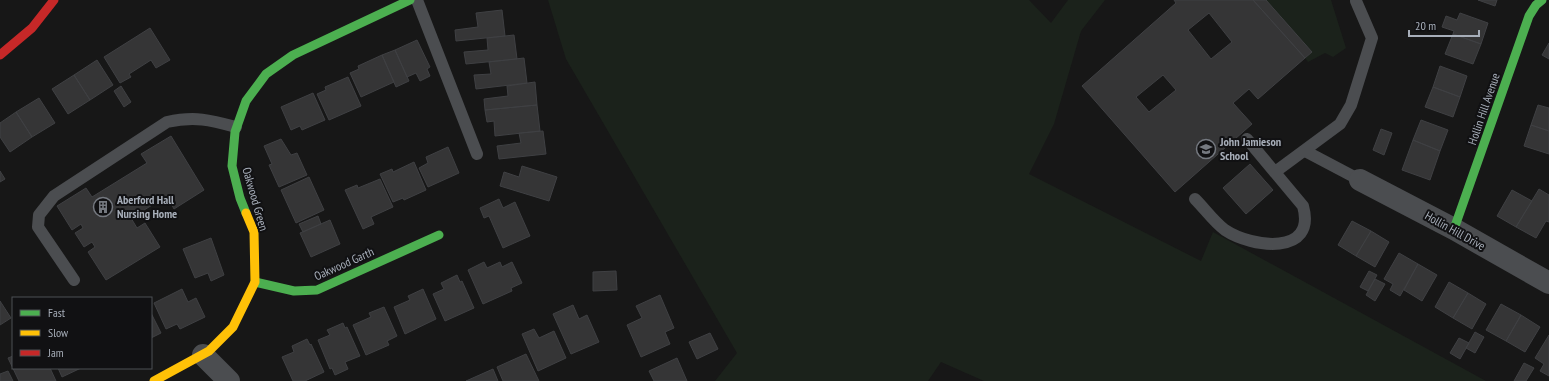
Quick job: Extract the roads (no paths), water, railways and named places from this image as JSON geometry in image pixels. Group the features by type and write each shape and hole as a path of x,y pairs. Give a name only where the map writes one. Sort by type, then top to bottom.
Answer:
{"street":[{"path":"0,55 32,28 54,0"},
{"name":"Oakwood Green","path":"154,381 203,355 233,327 255,282 254,232 240,198 232,166 236,127 246,101 266,74 293,55 410,0"},
{"name":"Hollin Hill Avenue","path":"1454,230 1529,16 1536,4 1542,0"},
{"name":"Hollin Hill Drive","path":"1360,180 1549,283"},
{"name":"Oakwood Garth","path":"255,282 293,292 317,290 439,235"},
{"path":"203,355 229,381"}],"lane":[{"path":"417,0 477,154"},
{"path":"1275,172 1340,124 1351,105 1372,38 1356,0"},
{"path":"74,280 38,227 39,215 54,196 167,122 187,118 214,121 236,127"},
{"path":"1195,199 1225,229 1240,238 1268,244 1282,244 1294,239 1304,230 1307,219 1303,206 1247,139"},
{"path":"1305,150 1360,180"}],"place":[{"name":"John Jamieson School","path":"1206,149"},
{"name":"Aberford Hall Nursing Home","path":"103,207"}]}
